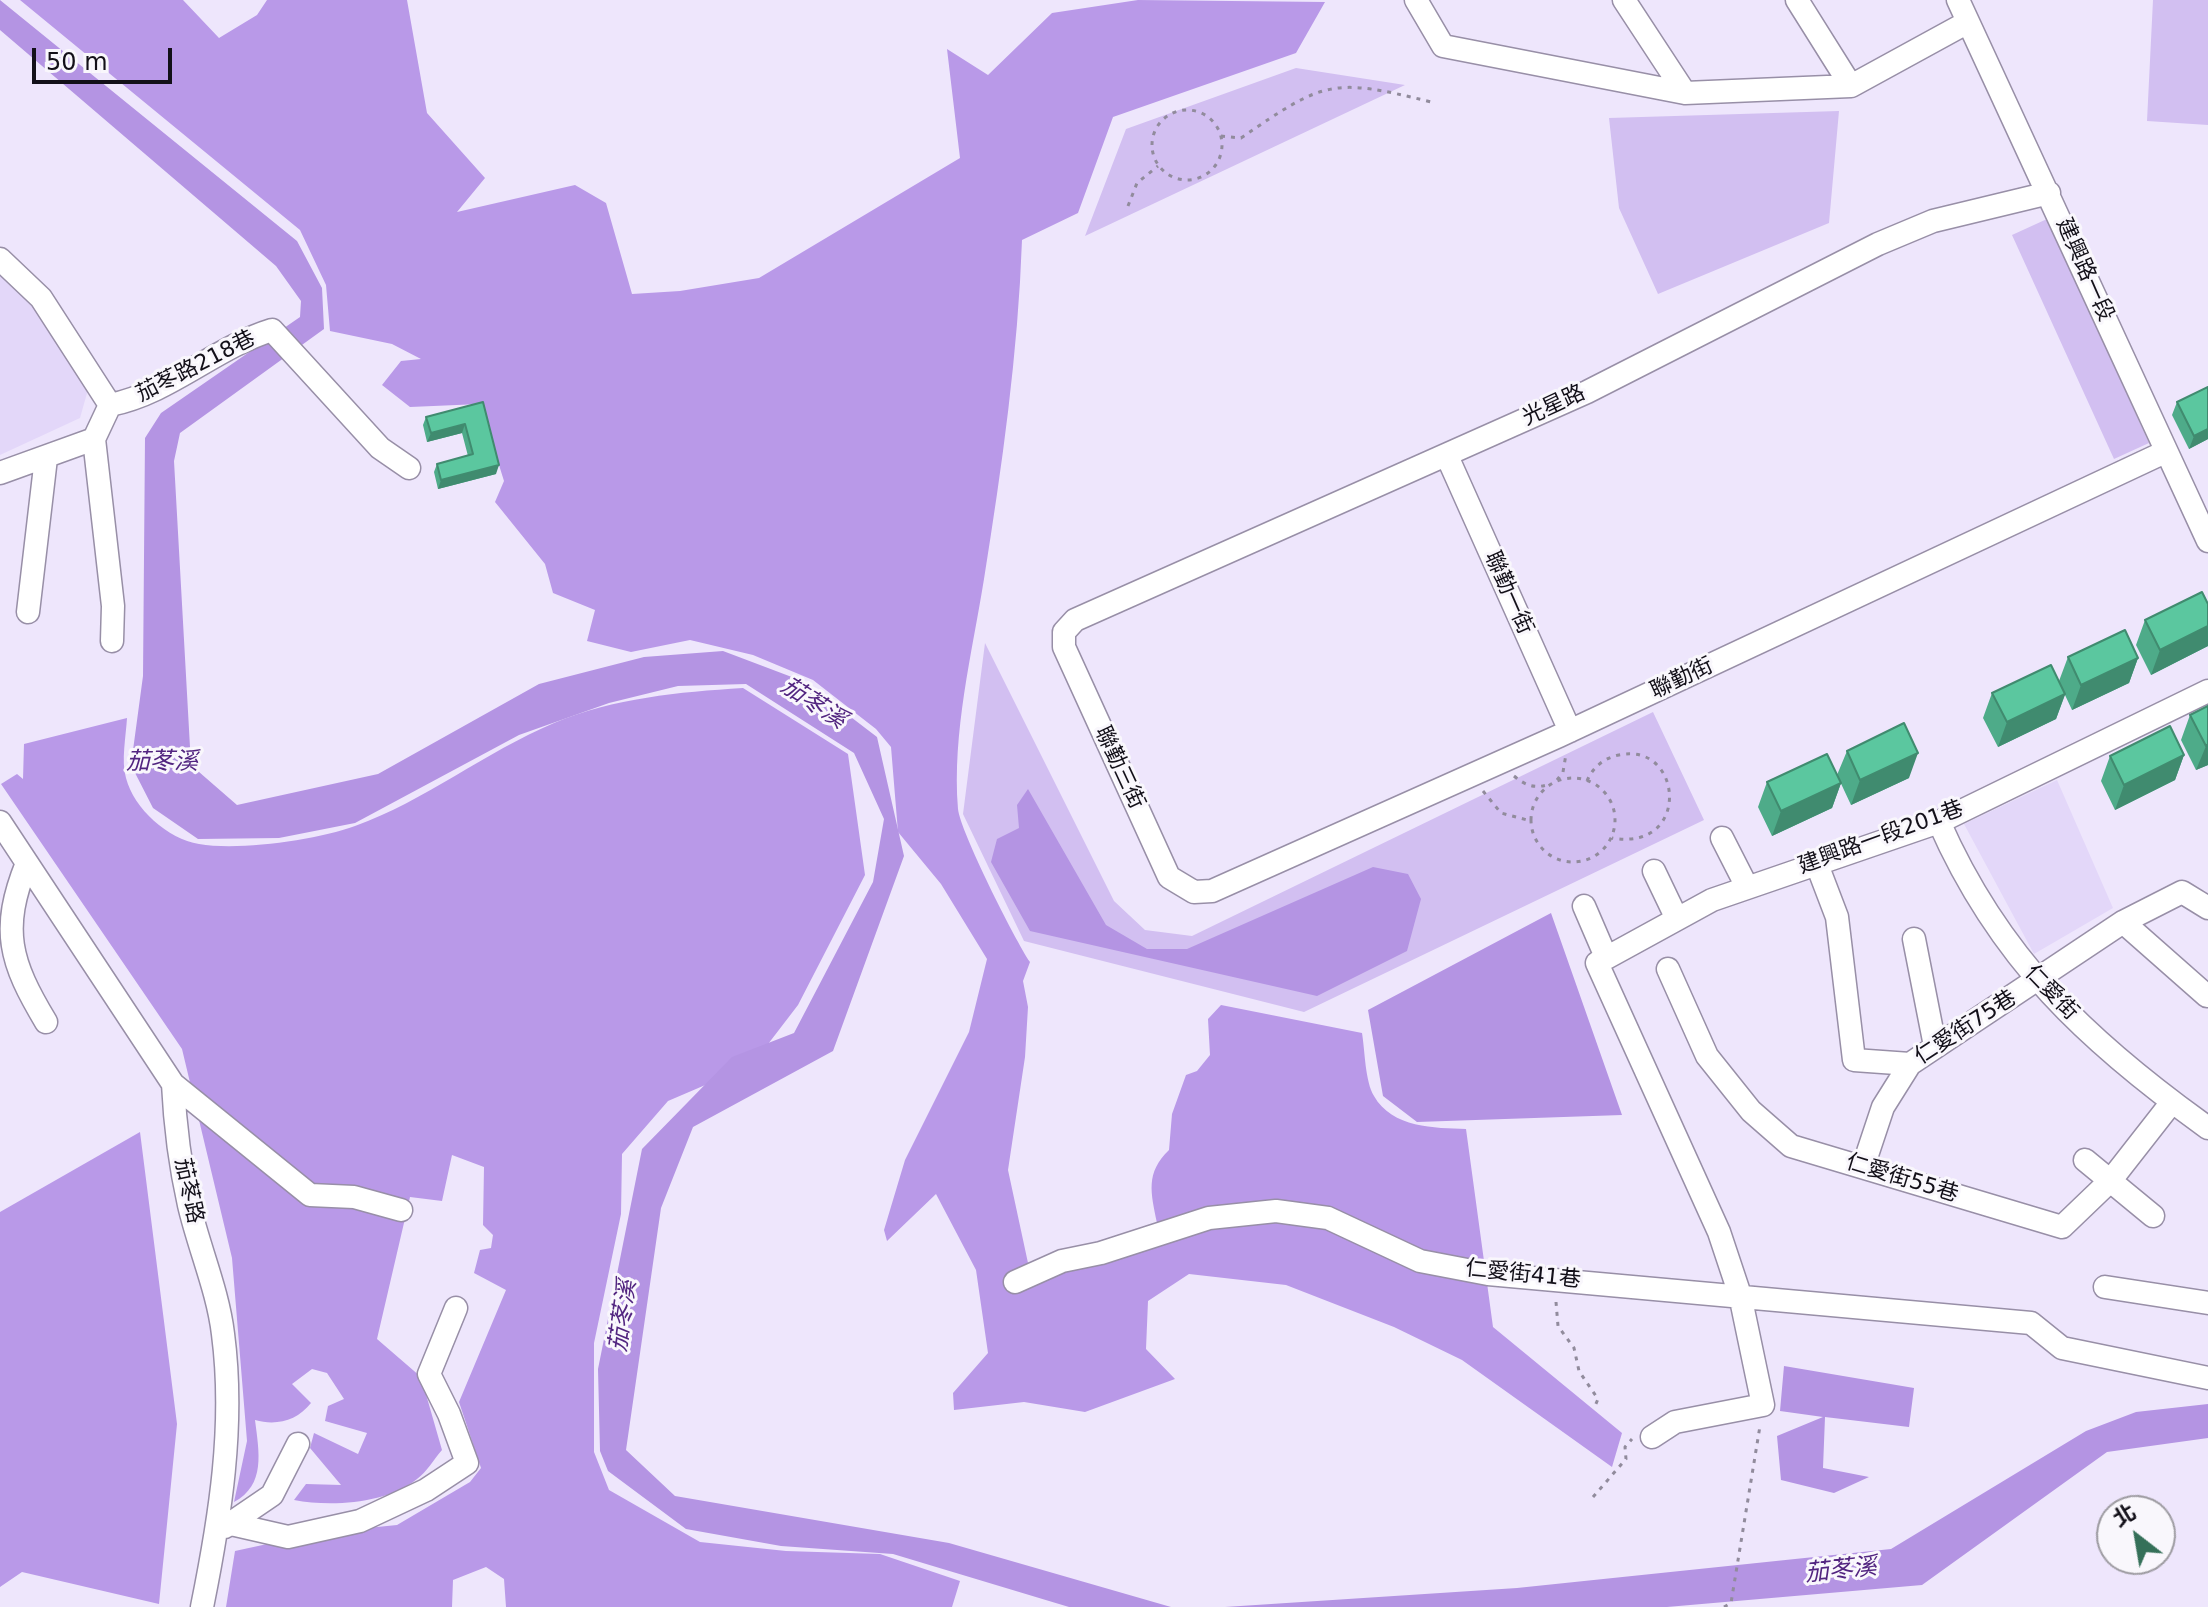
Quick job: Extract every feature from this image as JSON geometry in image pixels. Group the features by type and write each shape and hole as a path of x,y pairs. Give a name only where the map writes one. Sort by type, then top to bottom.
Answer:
{"street":[{"path":"1416,0 1443,46 1685,93 1851,86 1968,22"},
{"path":"1624,0 1685,93"},
{"path":"1797,0 1851,86"},
{"name":"建興路一段","path":"1958,0 2208,541"},
{"name":"光星路","path":"1064,632 1075,620 1587,392 1878,244 1933,221 2049,193"},
{"path":"0,259 41,298 110,405"},
{"name":"茄苳路218巷","path":"94,439 110,405 135,400 164,387 232,346 272,330 380,448 409,468"},
{"path":"0,473 14,465 46,458 94,439 113,606 112,641"},
{"name":"聯勤街","path":"1194,892 1212,891 1474,775 2165,452"},
{"name":"聯勤一街","path":"1447,456 1564,734"},
{"path":"28,612 46,458"},
{"name":"聯勤三街","path":"1064,632 1064,647 1169,877 1194,892"},
{"name":"建興路一段201巷","path":"1602,960 1712,900 1939,822 2208,691"},
{"name":"茄苳路","path":"0,822 173,1084 176,1129 189,1204 223,1333 226,1443 224,1528 202,1607"},
{"name":"仁愛街","path":"1939,822 1954,858 2005,943 2037,983 2172,1102 2208,1128"},
{"path":"1722,838 1747,887"},
{"path":"1816,862 1837,917 1854,1060 1910,1064"},
{"path":"27,863 11,894 6,938 27,991 46,1022"},
{"path":"1654,871 1677,919"},
{"name":"仁愛街75巷","path":"1863,1167 1883,1107 1910,1064 2037,983 2123,922 2182,892 2208,908"},
{"path":"1584,906 1602,960 1719,1232 1740,1295 1763,1405 1675,1422 1652,1437"},
{"path":"2123,922 2207,996"},
{"path":"1914,939 1935,1046"},
{"name":"仁愛街55巷","path":"1668,969 1707,1056 1751,1111 1791,1146 2062,1227 2111,1180 2172,1102"},
{"path":"173,1084 310,1195 354,1197 401,1210"},
{"path":"2085,1160 2153,1216"},
{"name":"仁愛街41巷","path":"1015,1282 1062,1261 1101,1253 1209,1218 1276,1211 1328,1218 1420,1261 1488,1274 1740,1295 1951,1319 2031,1323 2044,1337 2062,1348 2208,1378"},
{"path":"2105,1287 2208,1303"},
{"path":"224,1528 288,1537 360,1521 426,1490 467,1463 449,1414 429,1374 456,1308"},
{"path":"224,1528 272,1495 298,1444"}],"path":[{"path":"1221,136 1241,138 1305,96 1342,85 1369,87 1431,102"},
{"path":"1181,110 1205,114 1221,136 1222,153 1217,164 1200,178 1177,180 1158,166 1151,144 1160,122 1181,110"},
{"path":"1128,206 1137,183 1158,166"},
{"path":"1507,760 1514,777 1525,785 1539,787 1556,782 1569,779 1587,781 1606,792 1616,817 1611,838 1598,855 1571,863 1545,852 1536,841 1531,821 1536,801 1556,782 1567,760 1564,734"},
{"path":"1587,781 1600,763 1626,753 1653,761 1669,784 1671,798 1662,824 1637,839 1611,838"},
{"path":"1474,775 1488,800 1501,813 1531,821"},
{"path":"1554,1278 1558,1326 1574,1348 1579,1371 1598,1399 1595,1406"},
{"path":"1724,1607 1731,1603 1763,1405"},
{"path":"1593,1497 1626,1459 1625,1447 1637,1432 1652,1437"}],"shaded area":[{"path":"20,0 183,0 219,38 257,15 267,0 407,0 427,113 485,178 457,212 575,185 606,203 632,294 680,291 759,278 960,158 947,49 988,75 1052,13 1138,0 1325,2 1296,53 1113,117 1078,213 1022,240 1008,410 991,537 960,722 957,780 958,809 968,839 1001,910 1030,962 1023,981 1028,1007 1025,1057 1008,1170 1028,1263 1157,1223 1152,1193 1153,1175 1169,1150 1172,1114 1186,1075 1197,1071 1210,1055 1208,1019 1221,1005 1362,1033 1369,1082 1382,1107 1392,1115 1415,1124 1466,1129 1493,1327 1622,1433 1612,1467 1462,1360 1394,1327 1286,1285 1189,1274 1148,1301 1146,1349 1175,1379 1085,1412 1024,1402 954,1410 953,1393 988,1353 976,1270 936,1194 887,1241 884,1230 905,1160 969,1032 987,959 941,884 898,832 891,747 876,729 813,680 753,655 690,640 631,652 587,641 595,610 553,593 545,564 495,502 504,481 480,404 410,407 382,385 401,361 421,359 392,344 330,331 326,285 300,230"},
{"path":"2153,0 2208,0 2208,125 2147,121"},
{"path":"1296,68 1405,85 1085,236 1126,129"},
{"path":"1839,111 1829,223 1658,294 1619,208 1609,118"},
{"path":"2047,219 2149,443 2114,459 2012,235"},
{"path":"0,270 34,303 89,386 80,418 0,455"},
{"path":"985,643 1114,901 1145,930 1192,936 1653,712 1704,820 1304,1012 1024,941 963,814"},
{"path":"743,688 848,754 865,875 798,1005 752,1065 668,1101 622,1154 621,1214 594,1343 594,1452 609,1490 700,1542 786,1551 880,1554 960,1581 952,1607 506,1607 504,1579 486,1567 453,1580 452,1607 226,1607 235,1551 318,1533 397,1525 470,1482 481,1468 459,1402 506,1290 474,1273 480,1250 491,1248 493,1235 483,1225 484,1167 452,1155 442,1201 410,1197 377,1339 421,1377 442,1450 421,1476 390,1494 358,1502 294,1500 306,1484 341,1485 310,1448 314,1433 358,1454 367,1433 325,1421 328,1406 344,1399 327,1373 312,1369 292,1384 311,1403 305,1409 286,1420 255,1420 259,1456 256,1477 244,1495 234,1502 247,1441 232,1258 182,1049 1,784 17,774 23,779 24,744 127,718 126,778 136,801 154,821 176,836 199,844 235,846 278,843 320,836 381,816 504,748 577,714 647,698"},
{"path":"2057,780 2113,908 2034,954 1964,824"},
{"path":"140,1132 177,1424 159,1604 22,1572 0,1587 0,1212"}],"water":[{"name":"茄苳溪","path":"0,0 297,241 322,288 324,329 180,433 174,461 191,765 237,805 378,774 539,684 644,657 723,651 805,682 877,737 904,856 833,1051 693,1127 661,1208 626,1450 675,1496 949,1543 1171,1607 1069,1607 893,1554 781,1546 686,1529 608,1471 600,1451 598,1369 642,1149 732,1057 794,1033 873,882 884,819 854,753 746,684 678,686 609,703 519,735 355,823 279,838 198,839 153,808 131,765 143,676 145,438 161,413 300,317 301,301 276,266 0,30"},
{"path":"1028,789 1106,925 1147,949 1187,949 1373,867 1408,874 1421,899 1407,951 1317,996 1030,931 991,862 997,839 1019,828 1017,805"},
{"path":"1551,913 1622,1115 1417,1122 1383,1096 1368,1010"},
{"path":"1784,1366 1914,1388 1909,1427 1825,1417 1823,1468 1869,1477 1834,1493 1781,1480 1777,1436 1823,1417 1780,1411"},
{"name":"茄苳溪","path":"2208,1404 2208,1438 2107,1452 1922,1585 1667,1607 1225,1607 1517,1588 1891,1549 2086,1431 2136,1412"}],"building":[{"path":"2208,387 2208,429 2194,436 2177,402"},
{"path":"483,402 499,465 441,480 437,464 473,454 465,424 431,433 426,417"},
{"path":"2202,592 2208,604 2208,626 2160,650 2145,620"},
{"path":"2125,630 2138,658 2081,685 2068,657"},
{"path":"2051,665 2065,694 2007,722 1992,693"},
{"path":"2208,706 2208,744 2206,746 2190,715"},
{"path":"1904,723 1918,753 1860,780 1847,751"},
{"path":"2170,726 2184,755 2124,785 2110,756"},
{"path":"1827,754 1841,783 1781,811 1767,782"}]}
